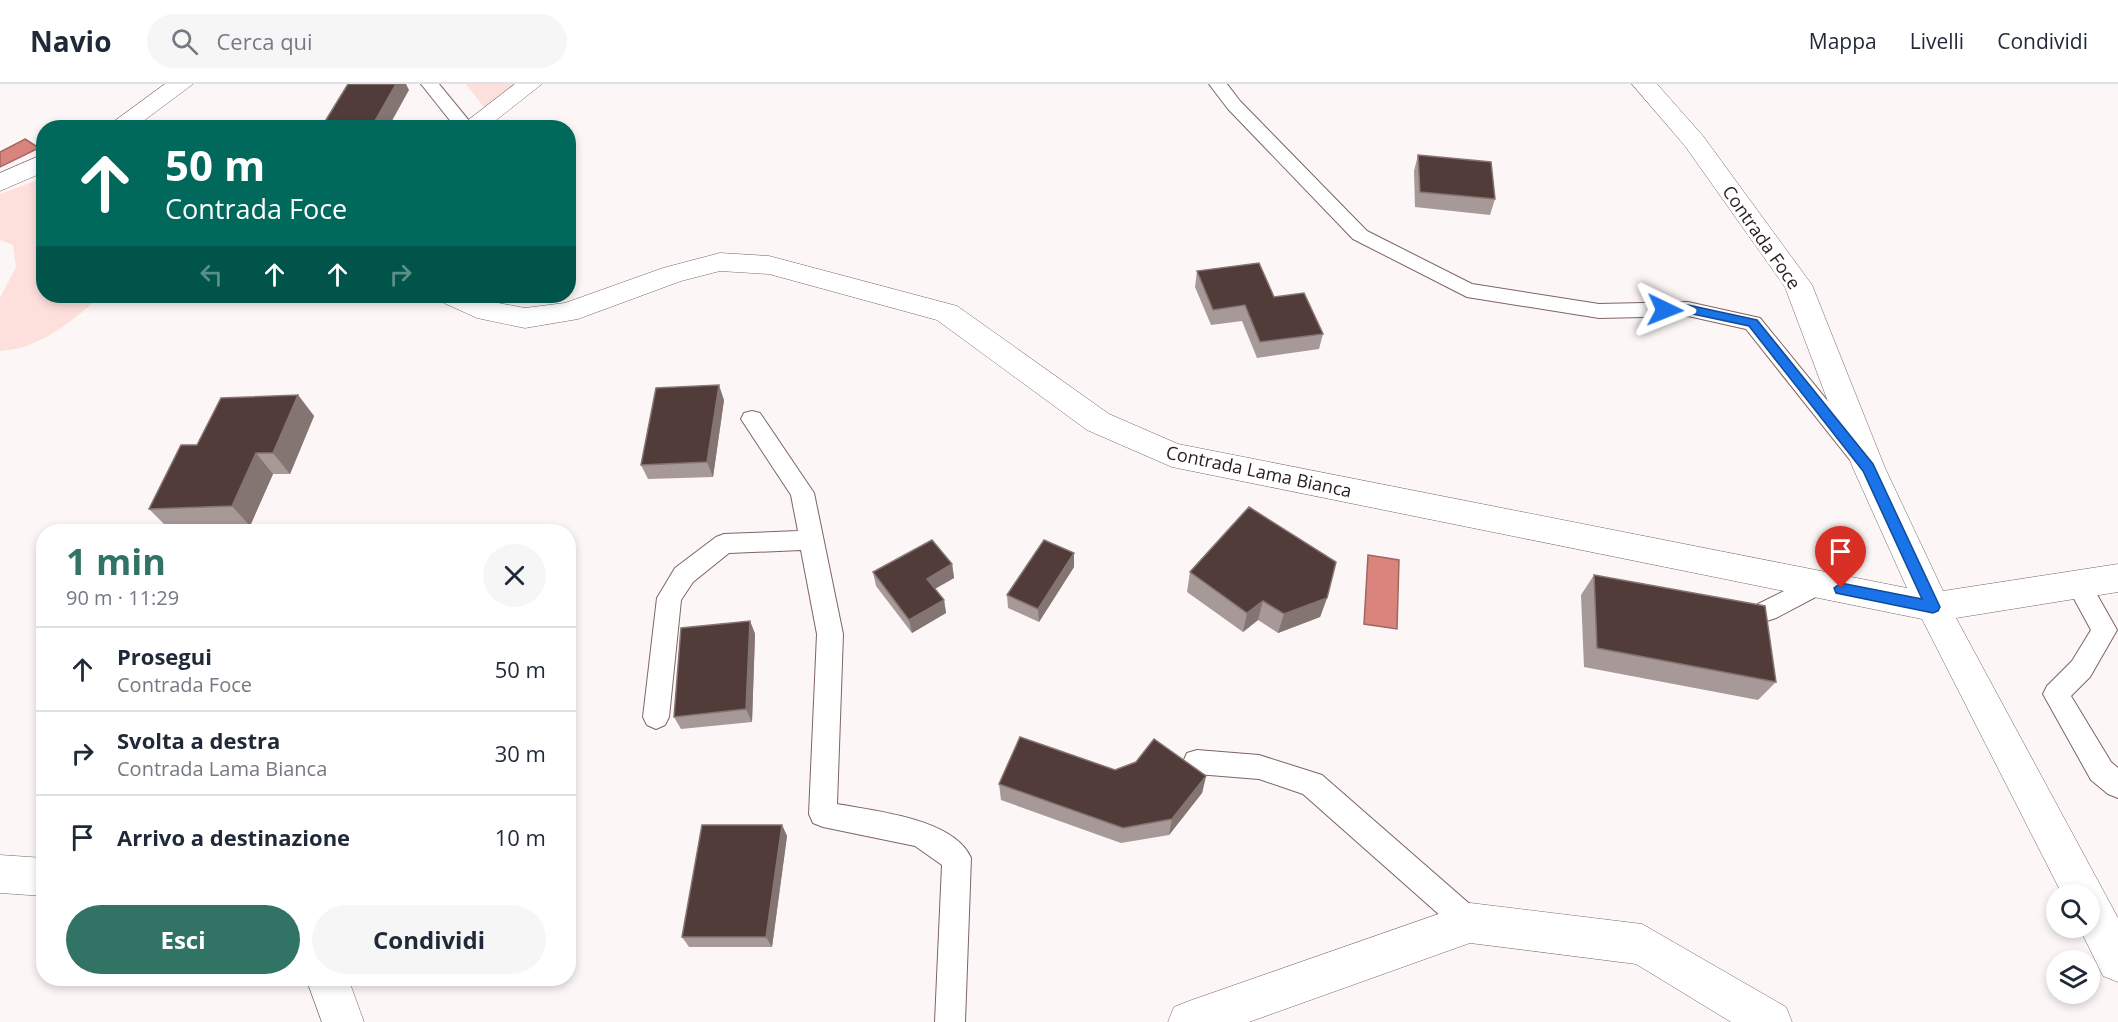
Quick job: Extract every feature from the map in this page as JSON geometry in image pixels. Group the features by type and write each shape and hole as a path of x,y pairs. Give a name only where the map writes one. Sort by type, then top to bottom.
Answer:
{"street":[{"path":"129,120 181,84"},
{"path":"479,120 530,84"},
{"name":"Contrada Foce","path":"1644,84 1694,141 1798,285 1869,468 1933,607 2078,884"},
{"path":"0,183 36,166"},
{"name":"Contrada Lama Bianca","path":"469,303 487,311 525,318 568,312 673,274 720,262 769,265 947,313 1098,422 1172,455 1933,607"},
{"path":"1933,607 2118,578"},
{"path":"0,874 36,876"},
{"path":"1189,1022 1470,922 1642,944 1772,1022"},
{"path":"2100,925 2118,960"},
{"path":"330,986 343,1022"}],"lane":[{"path":"430,84 461,120"},
{"path":"1218,84 1234,105 1360,235 1467,290 1599,311 1688,309 1752,323 1869,468"},
{"path":"1234,105 1239,84"},
{"path":"752,419 802,493 830,634 823,814 921,834 957,858 950,1022"},
{"path":"656,717 669,598 684,575 724,544 811,540"},
{"path":"1767,611 1818,584"},
{"path":"2078,584 2104,630 2081,669 2056,694 2101,771 2118,785"},
{"path":"1197,762 1258,767 1312,784 1470,922"}],"shaded area":[{"path":"466,84 521,84 486,110"},
{"path":"25,139 36,146 36,149 0,167 0,152"},
{"path":"36,181 36,303 92,303 54,333 41,340 0,351 0,298 16,267 13,245 0,240 0,194"},
{"path":"1368,555 1399,560 1397,629 1364,624"}],"building":[{"path":"348,84 396,84 376,120 326,120"},
{"path":"1418,155 1491,162 1495,199 1420,192"},
{"path":"1259,263 1274,297 1304,293 1323,334 1260,342 1245,305 1213,310 1197,271"},
{"path":"719,385 707,462 641,465 656,388"},
{"path":"298,395 273,453 256,453 232,506 149,509 181,445 197,445 221,398"},
{"path":"1249,507 1336,562 1327,598 1284,614 1263,601 1247,613 1190,572"},
{"path":"932,540 952,564 927,579 944,600 909,620 873,572"},
{"path":"1044,540 1074,553 1038,609 1007,595"},
{"path":"1594,575 1765,606 1776,682 1597,648"},
{"path":"750,621 746,709 674,717 681,628"},
{"path":"1020,737 1115,770 1136,762 1154,739 1206,776 1172,819 1123,828 999,784"},
{"path":"702,825 782,825 766,937 682,937"}],"route":[{"path":"1665,310 1688,309 1752,323 1869,468 1933,607 1841,588"}]}
